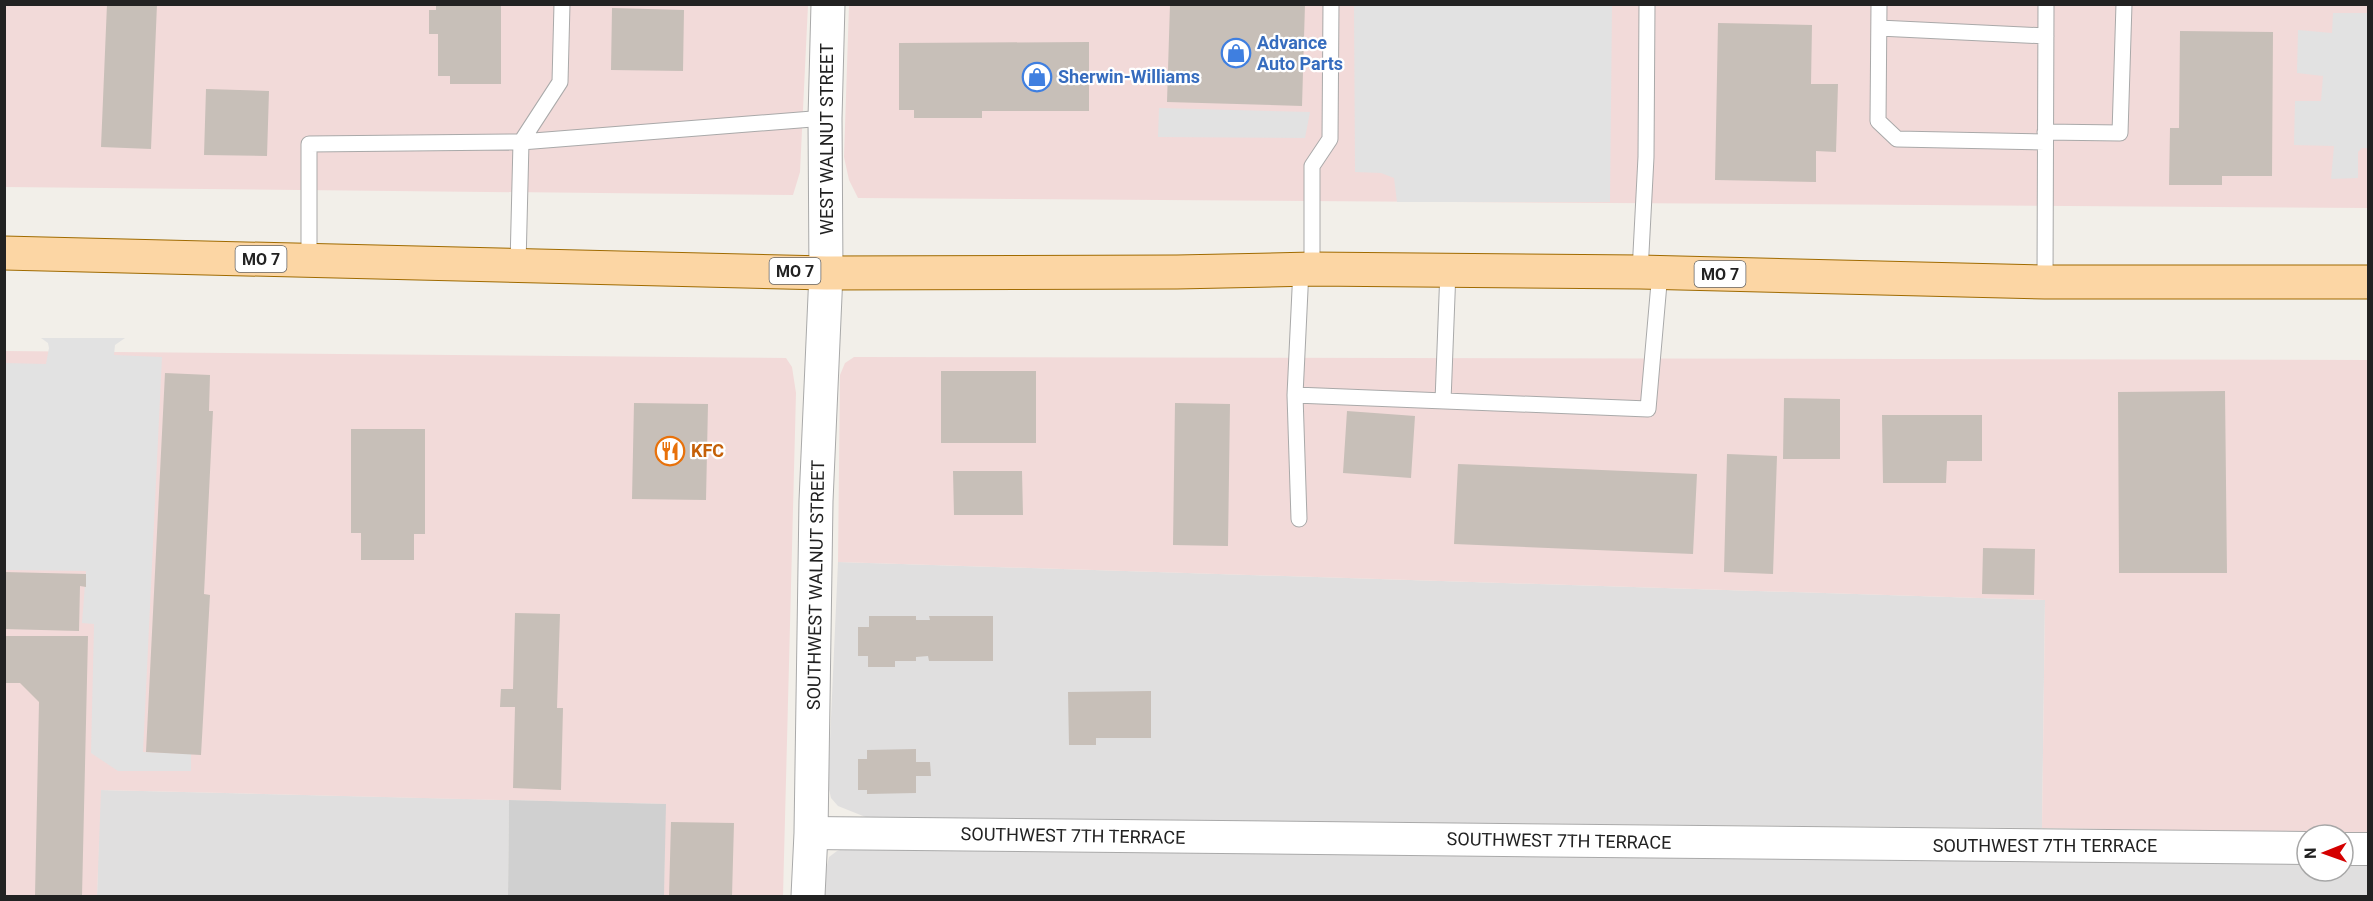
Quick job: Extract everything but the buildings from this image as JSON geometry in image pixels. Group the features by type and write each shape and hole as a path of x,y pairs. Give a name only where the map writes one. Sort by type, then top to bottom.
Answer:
{"main road":[{"name":"MO 7","path":"4,253 826,273 1177,272 1306,269 1650,272 2045,282 2368,282"}],"street":[{"name":"WEST WALNUT STREET","path":"826,273 825,118 828,4"},
{"name":"SOUTHWEST WALNUT STREET","path":"808,897 816,501 826,273"},
{"name":"SOUTHWEST 7TH TERRACE","path":"811,833 2295,848"}],"lane":[{"path":"518,265 521,142 560,82 562,4"},
{"path":"1299,519 1295,395 1312,166 1330,139 1331,4"},
{"path":"1295,395 1648,409 1650,272 1646,157 1647,4"},
{"path":"1879,4 1878,121 1897,139 2045,137 2120,133 2124,4"},
{"path":"2045,282 2046,4"},
{"path":"1879,28 2046,36"},
{"path":"309,260 309,144 521,142 825,118"},
{"path":"1443,400 1448,270"}],"shaded area":[{"path":"5,5 808,5 800,172 793,195 5,187"},
{"path":"849,5 2368,5 2368,208 858,198 849,180 844,157"},
{"path":"1354,5 1612,5 1610,202 1397,202 1394,178 1381,173 1355,172"},
{"path":"2333,13 2368,13 2368,148 2362,148 2358,152 2358,178 2331,179 2334,146 2294,145 2295,101 2321,101 2323,76 2297,73 2298,30 2332,33"},
{"path":"1159,108 1310,112 1305,138 1158,137"},
{"path":"41,338 125,338 115,345 114,355 162,357 143,752 191,754 191,771 118,771 91,753 94,624 82,623 86,571 5,570 5,363 46,364 49,348 48,343"},
{"path":"5,351 786,358 792,367 796,393 783,896 664,896 665,804 101,790 97,896 5,896"},
{"path":"854,357 2368,360 2368,833 2355,833 2355,823 2295,823 2295,832 2042,828 2045,600 838,562 840,375 845,363"},
{"path":"838,562 2045,600 2042,828 868,818 838,806 831,798 828,785"},
{"path":"100,790 509,800 508,896 97,896"},
{"path":"509,800 666,804 664,896 508,896"},
{"path":"850,847 2295,863 2295,883 2355,883 2355,863 2368,863 2368,896 825,896 829,857 837,851"}],"place":[{"name":"Advance Auto Parts","path":"1236,53"},
{"name":"Sherwin-Williams","path":"1037,77"},
{"name":"KFC","path":"670,451"}]}
